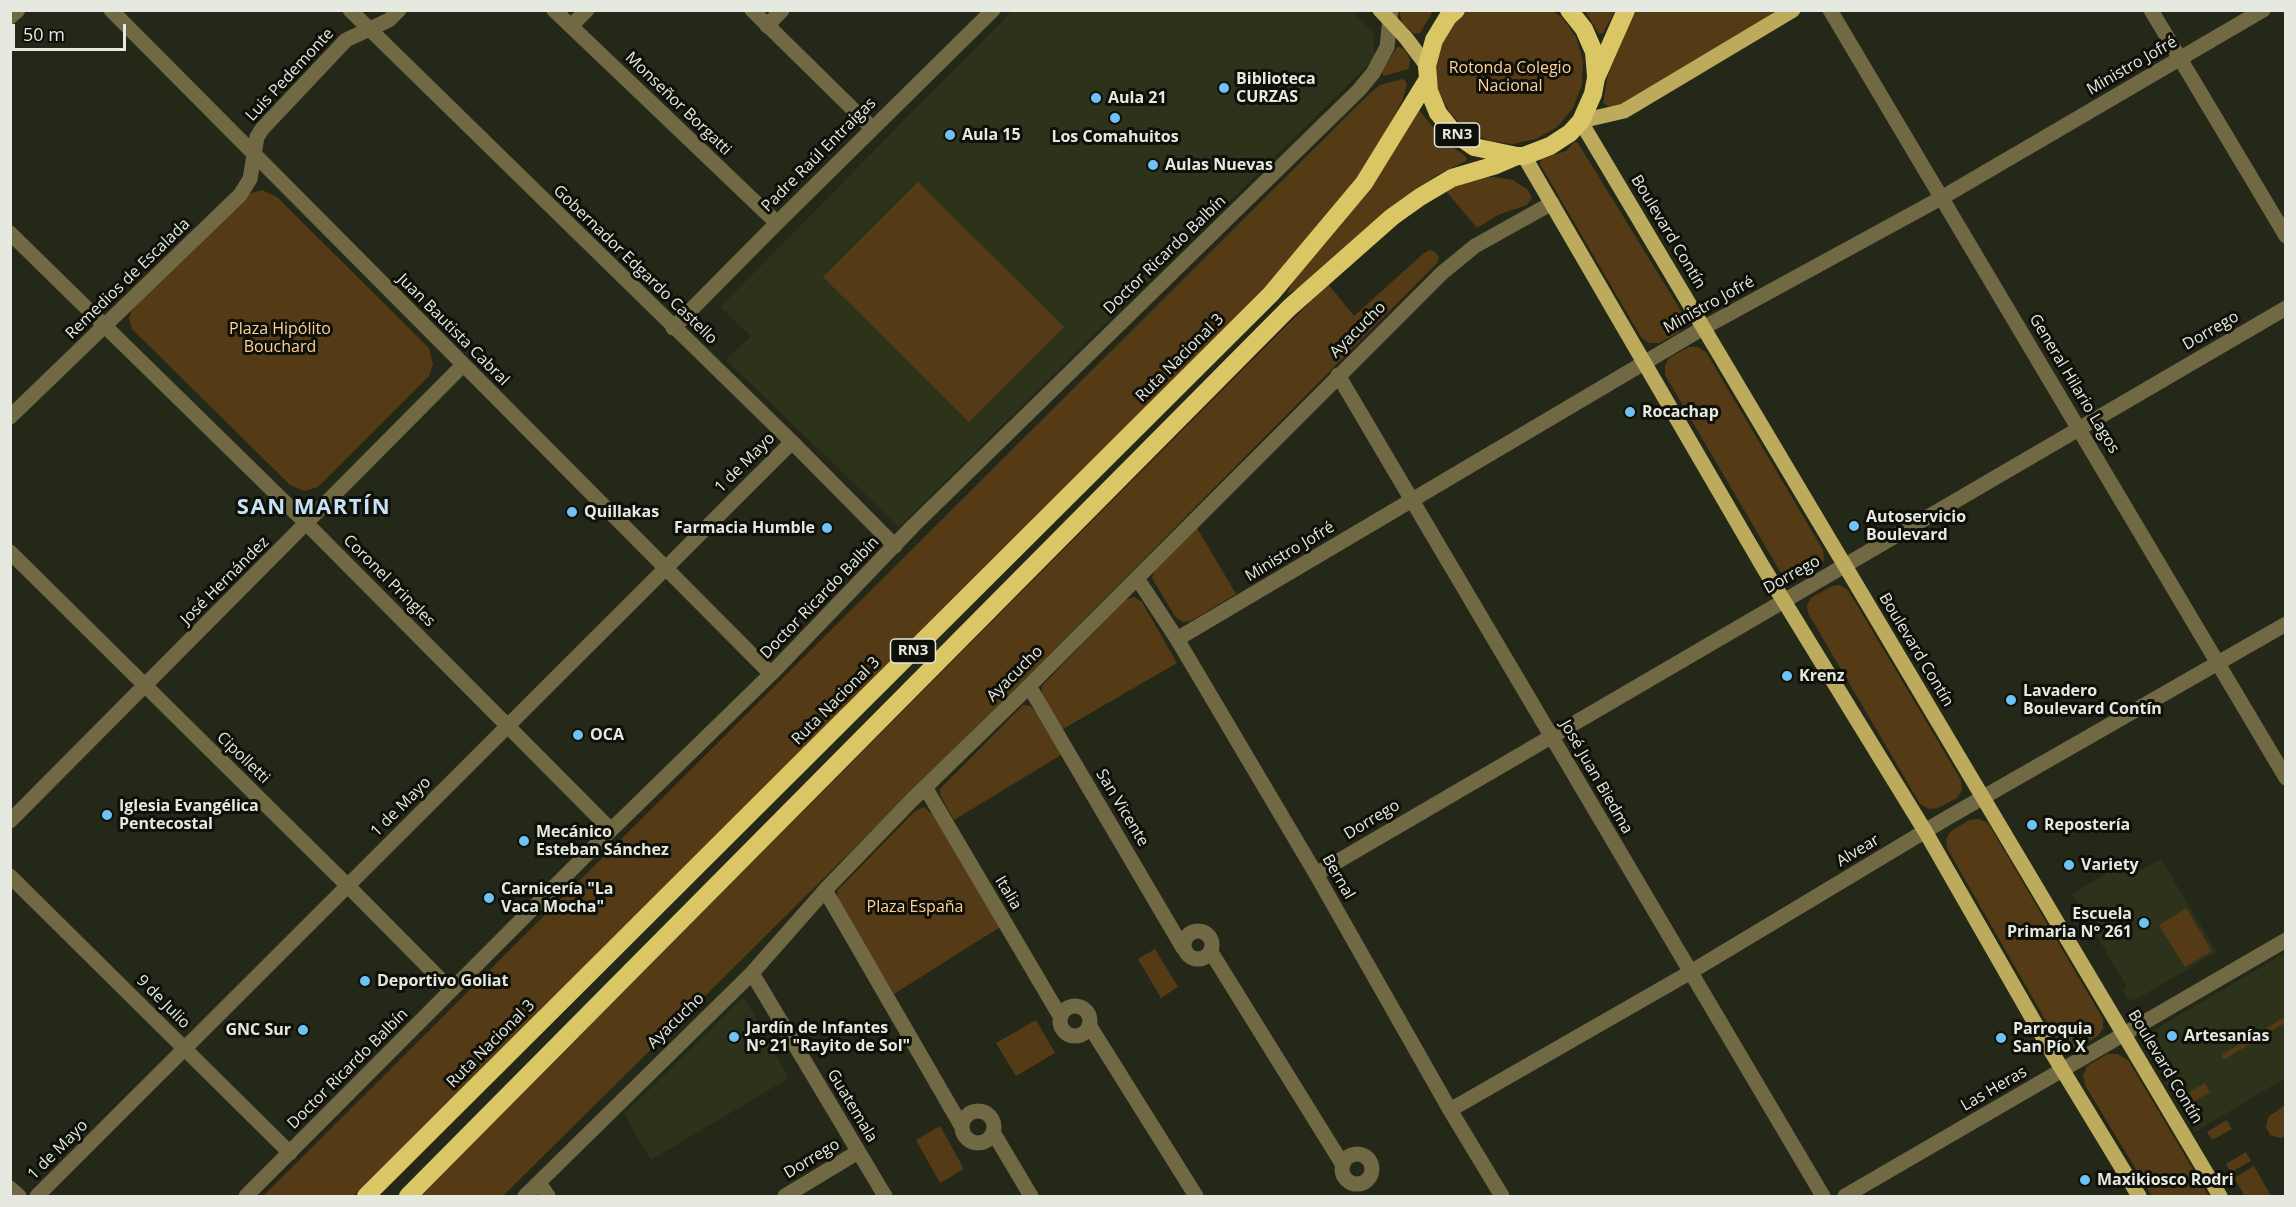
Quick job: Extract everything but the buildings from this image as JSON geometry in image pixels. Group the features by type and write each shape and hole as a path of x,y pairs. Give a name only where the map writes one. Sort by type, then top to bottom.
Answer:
{"highway":[{"name":"Ruta Nacional 3","path":"366,1197 1271,294 1364,183 1428,72 1434,40 1448,17 1456,10"},
{"name":"RN3","path":"1569,10 1584,28 1594,52 1596,78"},
{"name":"RN3","path":"408,1197 1289,308 1392,217 1420,197 1452,178 1550,146 1570,133 1581,121 1593,94 1596,78 1626,10"},
{"name":"RN3","path":"1428,72 1429,90 1438,113 1454,133 1474,147 1520,156"}],"main road":[{"path":"1581,121 1624,111 1793,10"},
{"path":"1387,14 1428,72"},
{"name":"Boulevard Contín","path":"1581,121 2220,1197"},
{"path":"1520,156 1552,203 1763,567 1925,831 2139,1197"}],"street":[{"path":"10,17 18,10"},
{"name":"Juan Bautista Cabral","path":"111,10 771,674"},
{"name":"Gobernador Edgardo Castello","path":"350,10 792,442 895,546"},
{"name":"Luis Pedemonte","path":"255,157 256,137 261,129 346,40 389,20 399,10"},
{"name":"Monseñor Borgatti","path":"554,10 777,223"},
{"path":"571,27 587,10"},
{"path":"752,10 872,128"},
{"path":"767,26 782,10"},
{"name":"Padre Raúl Entraigas","path":"673,328 993,10"},
{"name":"General Hilario Lagos","path":"1830,10 2286,778"},
{"path":"2151,10 2286,236"},
{"name":"Ministro Jofré","path":"1177,639 1704,328 1943,197 2263,10"},
{"name":"Doctor Ricardo Balbín","path":"246,1197 611,830 771,674 895,546 1359,90 1380,61 1386,47 1387,14"},
{"name":"Remedios de Escalada","path":"10,417 106,327 240,195 250,179 255,157"},
{"name":"Ayacucho","path":"525,1197 752,973 825,890 925,788 1442,273 1466,252 1552,203"},
{"name":"Coronel Pringles","path":"10,233 307,524 611,830"},
{"name":"Dorrego","path":"1316,874 2286,308"},
{"name":"José Hernández","path":"10,821 463,365"},
{"name":"José Juan Biedma","path":"1338,375 1823,1197"},
{"name":"1 de Mayo","path":"37,1197 792,442"},
{"name":"Cipolletti","path":"10,552 451,990"},
{"name":"Bernal","path":"1137,578 1177,639 1316,874 1449,1110 1502,1197"},
{"name":"Alvear","path":"1449,1110 1689,973 1925,831 2286,624"},
{"name":"San Vicente","path":"1029,686 1183,948"},
{"name":"Italia","path":"925,788 1060,1016 1066,1008 1081,1006 1088,1013 1089,1025 1196,1197"},
{"name":"9 de Julio","path":"10,876 290,1154"},
{"path":"825,890 966,1137 974,1143 984,1142 993,1132"},
{"path":"1198,931 1210,938 1212,942 1210,952 1204,958 1194,959 1186,954 1183,948 1186,936 1198,931"},
{"name":"Las Heras","path":"1845,1197 2286,940"},
{"path":"1210,952 1343,1165"},
{"name":"Guatemala","path":"752,973 885,1197"},
{"path":"962,1128 966,1118 974,1112 984,1113 992,1120 993,1132 1031,1197"},
{"name":"Dorrego","path":"785,1197 858,1152"},
{"path":"539,1184 548,1197"},
{"path":"10,1188 19,1197"}],"shaded area":[{"path":"1012,11 1352,11 1374,33 1374,59 899,527 726,360 751,336 720,307"},
{"name":"Escuela Primaria N° 261","path":"2132,858 2140,871 2161,859 2217,952 2135,1000 2128,999 2123,991 2127,987 2072,894"},
{"path":"2285,953 2285,1078 2195,1132 2147,1051 2145,1042 2149,1033"},
{"name":"Jardín de Infantes N° 21 \"Rayito de Sol\"","path":"744,997 789,1078 651,1160 624,1114"}],"green space":[{"name":"Rotonda Colegio Nacional","path":"1466,10 1552,11 1562,17 1576,37 1583,61 1582,85 1573,108 1557,127 1536,139 1513,144 1489,141 1467,130 1450,113 1439,92 1435,68 1440,44 1452,23"},
{"name":"Rotonda Colegio Nacional","path":"1399,11 1433,11 1420,33 1414,34 1402,23"},
{"path":"1585,11 1615,11 1603,33 1599,34"},
{"path":"1635,11 1782,11 1617,107 1608,106 1603,103 1608,74"},
{"name":"Rotonda Colegio Nacional","path":"1398,46 1405,50 1410,59 1409,69 1383,76 1382,70"},
{"path":"1403,79 1407,85 1402,101 1384,136 1358,176 1272,281 353,1196 263,1196 1368,95 1380,85"},
{"name":"Rotonda Colegio Nacional","path":"1419,110 1445,142 1467,158 1466,161 1437,175 1389,208 1299,288 1287,294 1292,282 1389,159"},
{"path":"1574,142 1578,143 1683,314 1685,325 1678,333 1659,343 1649,343 1641,337 1540,164 1541,159 1566,151"},
{"path":"1480,178 1513,180 1528,190 1532,198 1527,205 1500,214 1477,228 1445,190"},
{"path":"918,182 1064,327 969,422 823,277"},
{"name":"Plaza Hipólito Bouchard","path":"262,190 277,197 429,348 433,364 429,376 318,487 304,491 290,485 132,329 129,318 132,309 245,195"},
{"path":"1430,250 1439,257 1437,263 1031,673 503,1196 420,1196 1328,284 1354,316"},
{"path":"1689,347 1698,347 1706,352 1823,550 1824,560 1818,568 1800,578 1790,578 1781,573 1665,375 1665,365 1669,358"},
{"path":"1197,528 1236,594 1191,621 1183,622 1176,618 1152,578 1155,569"},
{"path":"1840,585 1848,590 1961,780 1962,790 1957,798 1938,808 1929,809 1920,804 1808,613 1807,605 1811,598 1832,586"},
{"path":"1134,597 1142,602 1177,663 1063,729 1042,695 1042,686 1125,600"},
{"path":"1023,705 1030,706 1035,711 1061,755 954,820 940,795 940,789"},
{"name":"Plaza España","path":"924,807 933,815 1000,927 894,994 838,901 837,891 915,811"},
{"path":"1979,819 1988,823 2103,1019 2103,1028 2098,1036 2077,1048 2067,1048 2059,1044 1947,848 1946,839 1950,832 1969,820"},
{"path":"2186,908 2212,951 2185,967 2159,925"},
{"path":"1155,949 1178,987 1161,998 1138,959"},
{"path":"2285,1017 2285,1023 2225,1059 2222,1058 2223,1054"},
{"path":"1036,1020 1055,1053 1016,1076 996,1043"},
{"path":"2107,1054 2118,1054 2128,1060 2209,1196 2152,1196 2085,1085 2083,1075 2087,1066"},
{"path":"2205,1083 2210,1092 2191,1103 2186,1094"},
{"path":"2285,1105 2285,1136 2280,1138 2270,1135 2266,1127 2268,1117"},
{"path":"2227,1120 2232,1129 2212,1140 2207,1132"},
{"path":"940,1126 964,1169 940,1183 916,1140"},
{"path":"2246,1152 2251,1161 2231,1172 2226,1164"},
{"path":"2254,1166 2271,1196 2245,1196 2234,1178"}],"place":[{"name":"Biblioteca CURZAS","path":"1224,88"},
{"name":"Aula 21","path":"1096,98"},
{"name":"Los Comahuitos","path":"1115,118"},
{"name":"Aula 15","path":"950,135"},
{"name":"Aulas Nuevas","path":"1153,165"},
{"name":"Rocachap","path":"1630,412"},
{"name":"Quillakas","path":"572,512"},
{"name":"Autoservicio Boulevard","path":"1854,526"},
{"name":"Farmacia Humble","path":"827,528"},
{"name":"Krenz","path":"1787,676"},
{"name":"Lavadero Boulevard Contín","path":"2011,700"},
{"name":"OCA","path":"578,735"},
{"name":"Iglesia Evangélica Pentecostal","path":"107,815"},
{"name":"Repostería","path":"2032,825"},
{"name":"Mecánico Esteban Sánchez","path":"524,841"},
{"name":"Variety","path":"2069,865"},
{"name":"Carnicería \"La Vaca Mocha\"","path":"489,898"},
{"name":"Escuela Primaria N° 261","path":"2144,923"},
{"name":"Deportivo Goliat","path":"365,981"},
{"name":"GNC Sur","path":"303,1030"},
{"name":"Artesanías","path":"2172,1036"},
{"name":"Jardín de Infantes N° 21 \"Rayito de Sol\"","path":"734,1037"},
{"name":"Parroquia San Pío X","path":"2001,1038"},
{"name":"Maxikiosco Rodri","path":"2085,1180"}],"district":[{"name":"SAN MARTÍN","path":"314,508"}]}
